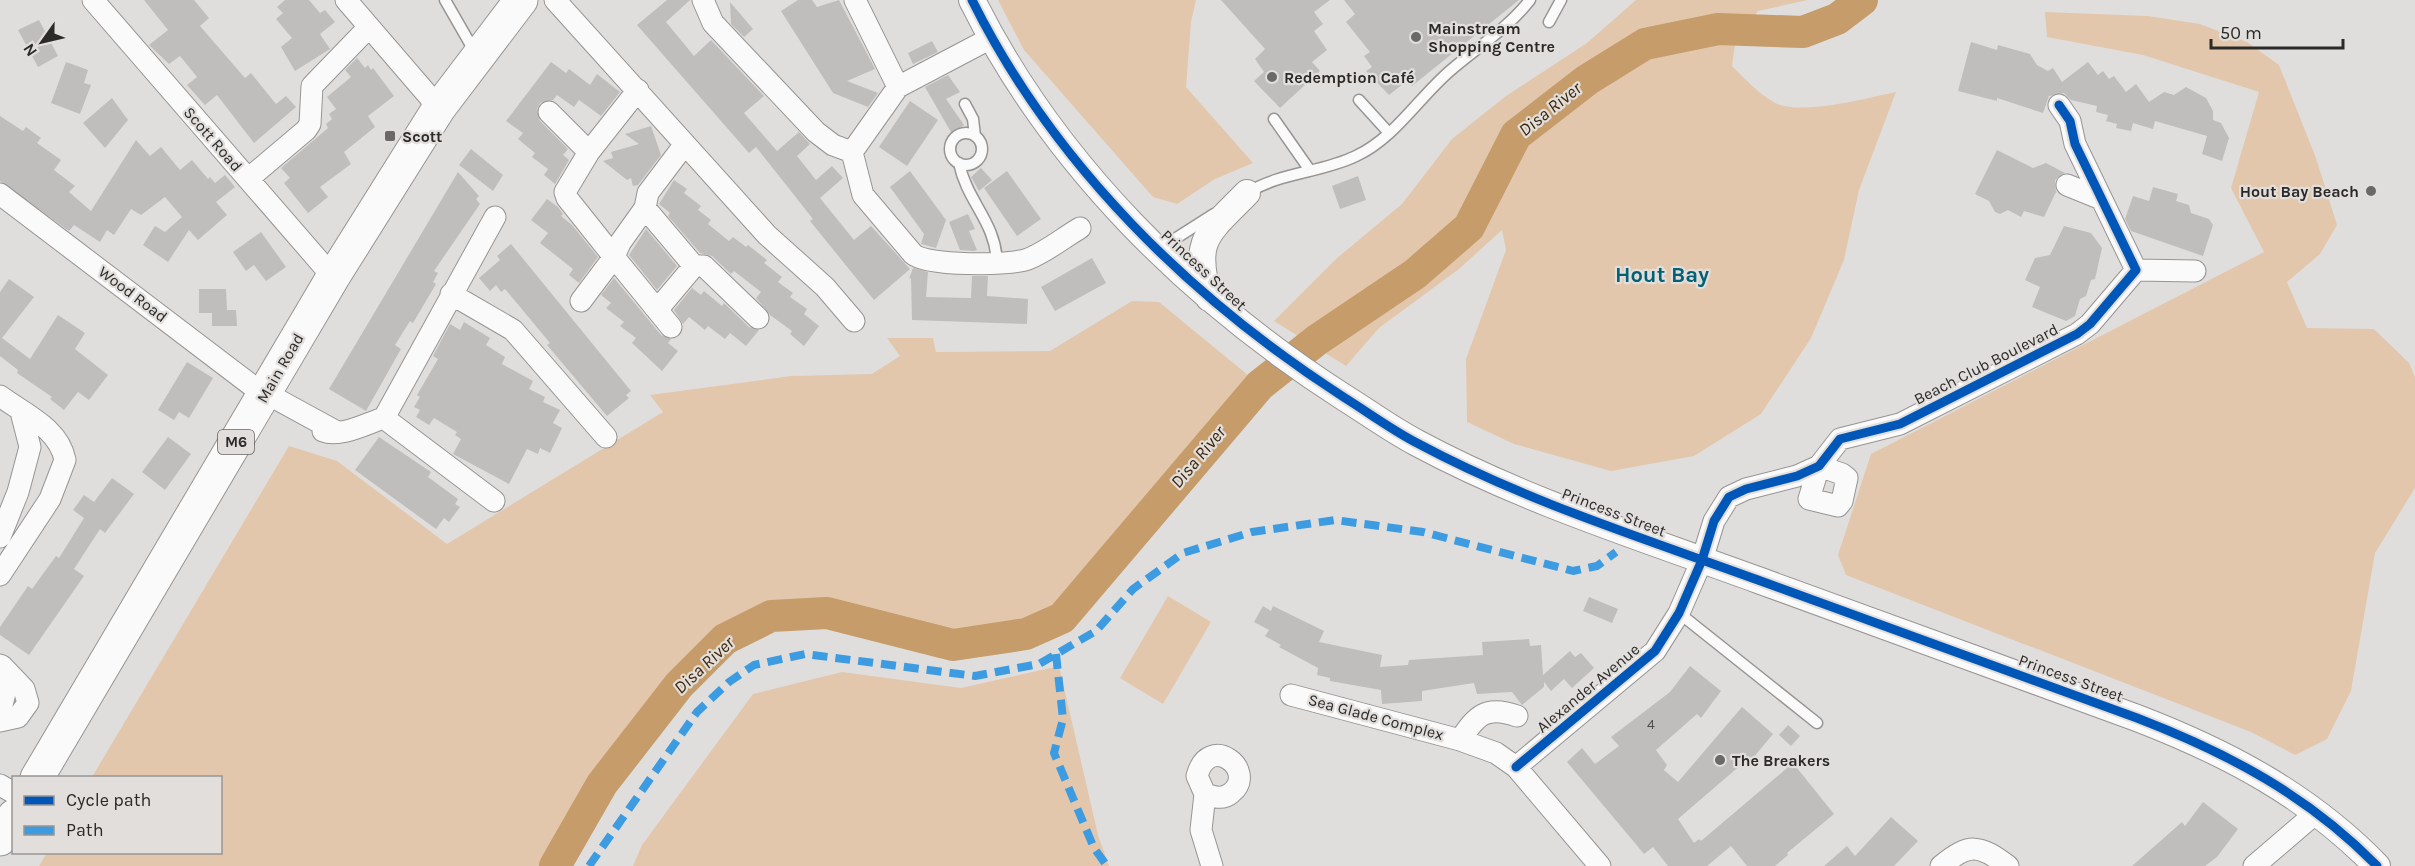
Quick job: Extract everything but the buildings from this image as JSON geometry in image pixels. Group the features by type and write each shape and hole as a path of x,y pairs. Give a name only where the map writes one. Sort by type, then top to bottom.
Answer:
{"main road":[{"name":"Main Road","path":"38,776 333,277 439,108 521,0"},
{"path":"0,838 12,819"}],"street":[{"name":"Scott Road","path":"93,0 333,277"},
{"path":"346,0 439,108"},
{"path":"555,0 767,235 825,287 854,321"},
{"path":"703,0 713,23 816,132 833,145 852,152"},
{"path":"855,0 898,87"},
{"name":"Princess Street","path":"972,0 991,38 1037,112 1064,146 1159,249 1209,298 1260,341 1415,443 1501,484 1621,533 1702,560 2180,734 2275,782 2317,812 2377,866"},
{"path":"248,179 306,130 310,124 312,86 369,27"},
{"path":"991,38 898,87 852,152 863,195 918,258 997,263 1031,258 1080,228"},
{"path":"638,90 589,152 566,188 565,196 671,327"},
{"path":"2059,105 2070,121 2075,144 2099,198 2136,270 2195,271"},
{"path":"549,112 589,152"},
{"path":"581,301 614,257 620,243 645,208 648,193 685,144"},
{"path":"2067,185 2099,198"},
{"path":"1209,298 1201,259 1203,245 1211,231 1247,193"},
{"name":"Wood Road","path":"0,194 265,394 304,412 337,432 384,418"},
{"path":"645,208 758,318"},
{"path":"494,501 384,418 495,217"},
{"path":"657,310 704,263"},
{"name":"Beach Club Boulevard","path":"1702,560 1714,521 1729,497 1746,489 1763,487 1797,476 1819,466 1840,439 1900,424 2077,334 2091,324 2136,270"},
{"path":"451,294 513,330 606,437"},
{"path":"0,396 44,426 57,440 65,460 50,499 0,575"},
{"path":"0,537 18,492 30,447 30,437 21,412"},
{"path":"1809,499 1819,466"},
{"name":"Beach Club Boulevard","path":"1763,487 1838,506 1848,482 1842,474 1819,466"},
{"name":"Alexander Avenue","path":"1516,767 1636,669 1654,651 1679,613 1702,560"},
{"path":"0,713 6,689 1,666"},
{"path":"0,721 18,717 28,703 24,689 1,666"},
{"name":"Sea Glade Complex","path":"1291,695 1460,740 1496,753 1516,767 1600,866"},
{"name":"Sea Glade Complex","path":"1460,740 1473,722 1483,714 1501,710 1517,716"},
{"path":"1205,794 1201,830 1212,866"},
{"path":"2254,866 2317,812"},
{"path":"1941,866 1959,852 1975,848 1988,853 2008,866"}],"lane":[{"path":"445,0 478,57"},
{"path":"1159,249 1247,193 1276,179 1357,156 1389,133 1432,88 1512,22 1530,0"},
{"path":"1549,22 1561,0"},
{"path":"1359,100 1389,133"},
{"path":"959,163 974,163 981,155 981,144 975,136 973,119 965,104"},
{"path":"1274,119 1309,169"},
{"path":"975,136 965,133 952,141 950,151 959,163 964,183 994,236 997,263"},
{"path":"1679,613 1817,723"}],"shaded area":[{"path":"998,0 1196,0 1191,22 1186,87 1253,163 1215,179 1177,204 1153,197 1024,50"},
{"path":"1636,0 1808,0 1758,11 1735,44 1732,66 1763,95 1786,107 1834,105 1896,92 1859,190 1844,260 1811,338 1761,414 1694,456 1611,471 1514,444 1467,422 1466,359 1506,250 1502,230 1459,269 1379,328 1346,366 1274,321 1336,259 1402,204 1452,139 1506,96 1587,43"},
{"path":"2045,12 2148,16 2200,24 2247,42 2279,65 2316,158 2337,225 2320,254 2287,282 2307,328 2374,329 2409,363 2415,377 2415,488 2375,553 2351,691 2327,739 2295,755 2251,732 1846,575 1838,555 1871,454 2264,252 2231,188 2259,92 2143,55 2047,37"},
{"path":"1132,301 1159,302 1260,385 1062,618 1026,634 953,645 827,613 771,616 725,639 679,685 602,784 555,866 39,866 46,854 222,854 222,776 93,776 289,446 337,461 447,544 663,412 650,395 791,376 872,374 900,356 887,338 933,338 936,352 1050,351"},
{"path":"1168,596 1211,622 1163,704 1120,678"},
{"path":"1059,666 1098,835 1109,866 633,866 642,845 753,694 842,672 961,688"}],"waterway":[{"name":"Disa River","path":"555,866 602,784 679,685 725,639 771,616 827,613 953,645 1026,634 1062,618 1260,385 1317,340 1415,274 1469,227 1516,135 1587,80 1645,44 1718,29 1803,32 1837,19 1862,0"}],"marked path":[{"path":"589,866 697,712 729,682 754,665 805,654 975,676 1039,664 1096,631 1133,589 1183,553 1252,532 1335,520 1423,532 1573,571 1597,566 1616,552"},
{"path":"1056,654 1063,719 1054,753 1094,848 1107,866"}],"cycle path":[{"path":"972,0 1005,60 1043,118 1085,172 1132,224 1181,272 1233,317 1288,359 1399,433 1458,464 1542,501 2137,718 2203,746 2266,779 2295,798 2324,818 2377,866"},
{"path":"1516,767 1655,651 1679,613 1702,560 1714,521 1729,497 1746,489 1797,476 1819,466 1840,439 1900,424 2077,334 2090,324 2136,270 2075,144 2070,121 2059,105"}],"place":[{"name":"Mainstream Shopping Centre","path":"1416,37"},
{"name":"Redemption Café","path":"1272,77"},
{"name":"Scott","path":"390,136"},
{"name":"Hout Bay Beach","path":"2371,191"},
{"name":"The Breakers","path":"1720,760"}],"district":[{"name":"Hout Bay","path":"1662,275"}]}
